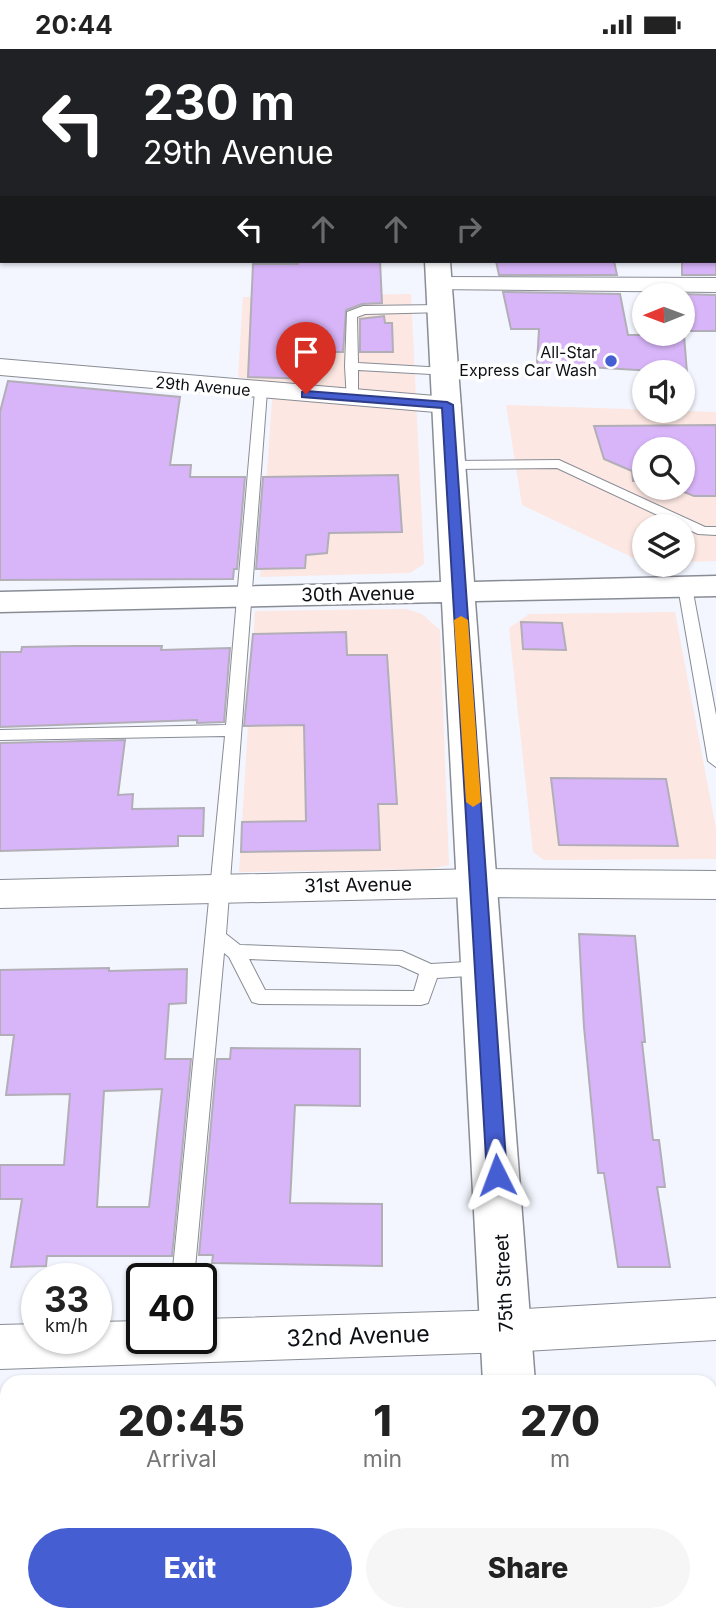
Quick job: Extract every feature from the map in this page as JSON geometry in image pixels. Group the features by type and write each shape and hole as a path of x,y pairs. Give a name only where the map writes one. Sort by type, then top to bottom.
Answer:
{"street":[{"path":"439,285 716,285"},
{"name":"75th Street","path":"439,285 509,1375"},
{"name":"29th Avenue","path":"0,367 447,405"},
{"name":"30th Avenue","path":"0,602 700,587"},
{"name":"31st Avenue","path":"0,894 479,883 716,885"},
{"name":"32nd Avenue","path":"217,1339 506,1331 716,1319"},
{"name":"32nd Avenue","path":"0,1347 126,1342"}],"lane":[{"path":"352,398 351,315 439,285"},
{"path":"351,366 445,372"},
{"path":"185,1263 221,888 261,391"},
{"path":"451,465 559,464 703,531 716,531"},
{"path":"700,587 716,761"},
{"path":"0,735 234,730"},
{"path":"216,936 236,952 259,997 421,998 429,971"},
{"path":"236,952 402,958 429,971 484,968"}],"shaded area":[{"path":"411,294 424,564 410,573 260,577 273,385 238,377 243,297"},
{"path":"506,405 632,409 632,423 695,423 695,411 716,412 716,561 695,562 695,514 632,514 632,557 522,505"},
{"path":"406,609 422,614 440,630 449,865 431,869 239,872 255,611"},
{"path":"675,612 716,829 716,859 544,860 533,852 509,628 529,614"}],"building":[{"path":"380,263 382,303 362,304 346,310 343,352 315,352 316,379 248,377 253,264"},
{"path":"496,263 614,263 617,275 499,275"},
{"path":"682,263 716,263 716,275 682,275"},
{"path":"503,292 620,294 628,335 632,335 632,347 685,347 686,360 632,360 632,370 537,364 539,329 511,329"},
{"path":"695,294 716,295 716,331 695,331"},
{"path":"384,316 385,323 392,323 393,352 360,352 360,319"},
{"path":"8,381 180,397 170,465 191,465 190,477 245,477 237,569 234,569 233,579 0,580 0,412"},
{"path":"716,425 716,496 695,496 695,437 632,437 632,471 604,459 594,426"},
{"path":"398,475 402,532 329,533 327,553 306,555 305,568 256,569 263,477"},
{"path":"521,622 562,623 566,650 523,649"},
{"path":"346,632 347,655 387,655 397,804 378,804 380,850 241,852 242,822 306,821 304,725 244,726 253,634"},
{"path":"162,646 161,650 230,648 224,722 197,723 197,720 0,727 0,652 21,652 22,647"},
{"path":"125,740 118,795 133,794 132,809 204,808 203,836 178,836 178,846 0,851 0,743"},
{"path":"551,778 666,779 678,846 559,845"},
{"path":"579,934 635,936 645,1042 642,1042 653,1140 659,1140 665,1187 657,1187 670,1267 618,1267 604,1173 598,1173 584,1027"},
{"path":"187,969 186,1003 169,1004 165,1059 191,1059 172,1256 47,1256 46,1263 21,1263 21,1267 11,1267 22,1199 0,1199 0,1165 64,1165 70,1094 6,1095 14,1035 0,1035 0,970","holes":["162,1089 149,1207 97,1207 104,1091"]},
{"path":"231,1048 360,1049 360,1106 295,1105 290,1203 382,1204 382,1266 212,1263 213,1255 199,1255 217,1059 230,1059"}],"slow traffic":[{"path":"461,620 473,802"}],"place":[{"name":"All-Star Express Car Wash","path":"611,361"}],"route":[{"path":"306,394 447,405 497,1175"}]}
